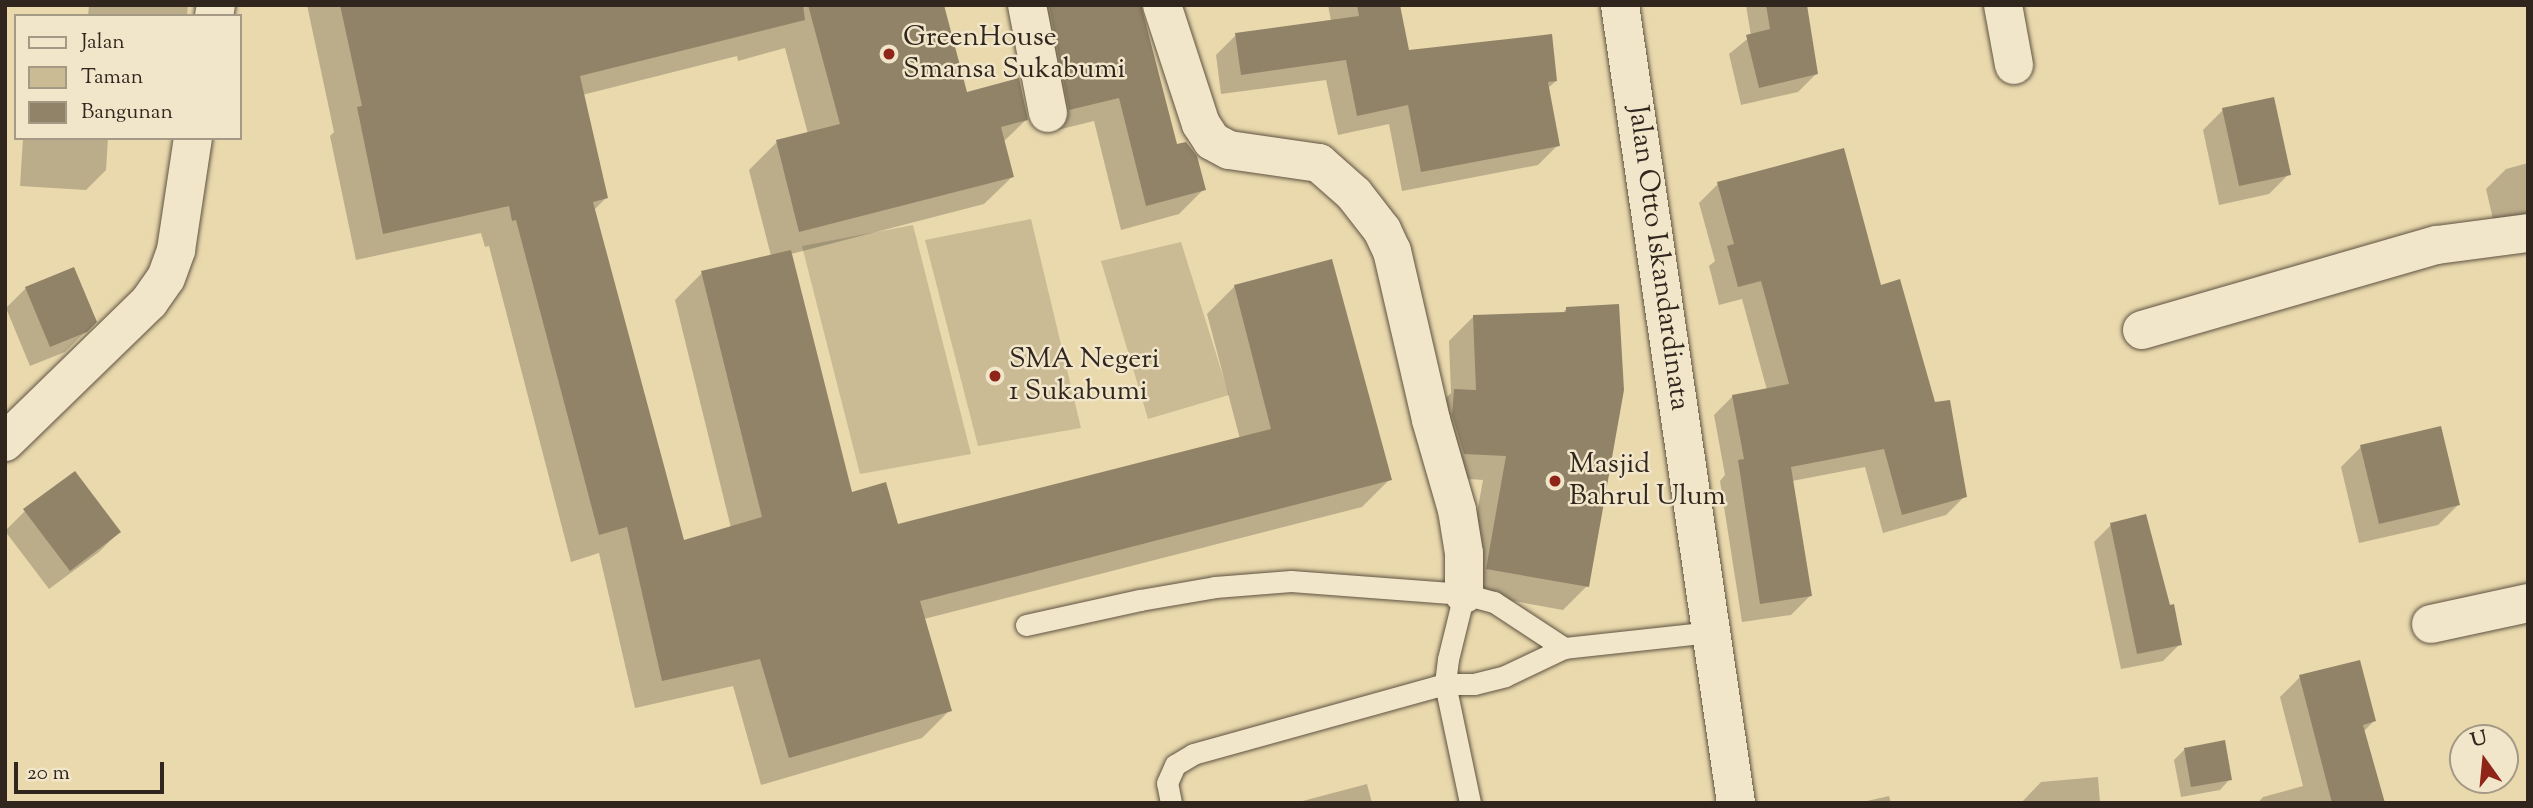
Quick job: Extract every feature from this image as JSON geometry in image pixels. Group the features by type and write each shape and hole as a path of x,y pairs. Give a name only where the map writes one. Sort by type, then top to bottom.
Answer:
{"street":[{"path":"1027,5 1048,113"},
{"path":"1162,5 1201,124 1212,141 1229,150 1319,163 1354,194 1382,230 1392,251 1431,420 1457,510 1464,553 1464,594"},
{"name":"Jalan Otto Iskandardinata","path":"1620,5 1736,803"},
{"path":"2003,5 2014,65"},
{"path":"5,442 149,302 166,278 176,250 193,140"},
{"path":"2142,330 2437,245 2528,233"},
{"path":"2431,624 2528,603"}],"lane":[{"path":"1026,625 1165,596 1291,581 1464,594 1494,602 1564,648"},
{"path":"1464,594 1448,659 1446,684 1470,803"},
{"path":"1171,803 1167,783 1175,765 1193,754 1446,684 1474,684 1505,676 1564,648 1711,632"}],"green space":[{"path":"1031,219 1081,428 978,446 925,240"},
{"path":"913,225 971,454 860,474 802,246"},
{"path":"1181,242 1229,395 1148,419 1101,261"}],"building":[{"path":"340,5 803,5 805,20 580,76 608,198 593,202 684,540 762,517 701,271 791,250 852,492 886,482 898,524 1271,429 1234,285 1332,259 1392,480 920,601 952,711 789,758 760,659 662,681 627,527 599,535 516,220 512,221 509,206 383,234 357,107 362,106"},
{"path":"808,5 944,5 967,92 1019,78 1028,120 1001,127 1014,177 799,232 776,140 840,124"},
{"path":"1049,5 1141,5 1177,144 1186,142 1197,156 1206,190 1146,206 1119,98 1069,110"},
{"path":"1357,5 1400,5 1409,50 1552,34 1557,81 1548,82 1560,146 1421,172 1408,105 1357,116 1346,60 1241,75 1235,33 1359,16"},
{"path":"1766,5 1807,5 1818,74 1759,88 1746,35 1770,29"},
{"path":"2274,97 2291,175 2239,186 2222,108"},
{"path":"1844,148 1881,285 1900,279 1935,402 1950,400 1967,497 1902,515 1884,449 1791,467 1812,596 1760,604 1738,460 1744,459 1732,395 1789,384 1761,281 1738,287 1727,246 1734,244 1717,182"},
{"path":"74,267 97,322 87,332 50,347 25,287"},
{"path":"1619,304 1624,390 1589,587 1486,569 1506,456 1464,454 1452,415 1454,389 1476,390 1473,315 1566,312 1566,307"},
{"path":"2441,426 2460,505 2379,524 2360,445"},
{"path":"75,471 121,532 70,571 23,509"},
{"path":"2146,514 2170,605 2174,604 2182,645 2137,654 2110,523"},
{"path":"2360,660 2376,721 2363,725 2385,803 2332,803 2299,675"},
{"path":"2225,740 2232,780 2191,787 2184,748"}],"place":[{"name":"GreenHouse Smansa Sukabumi","path":"889,54"},
{"name":"SMA Negeri 1 Sukabumi","path":"995,376"},
{"name":"Masjid Bahrul Ulum","path":"1555,481"}]}
